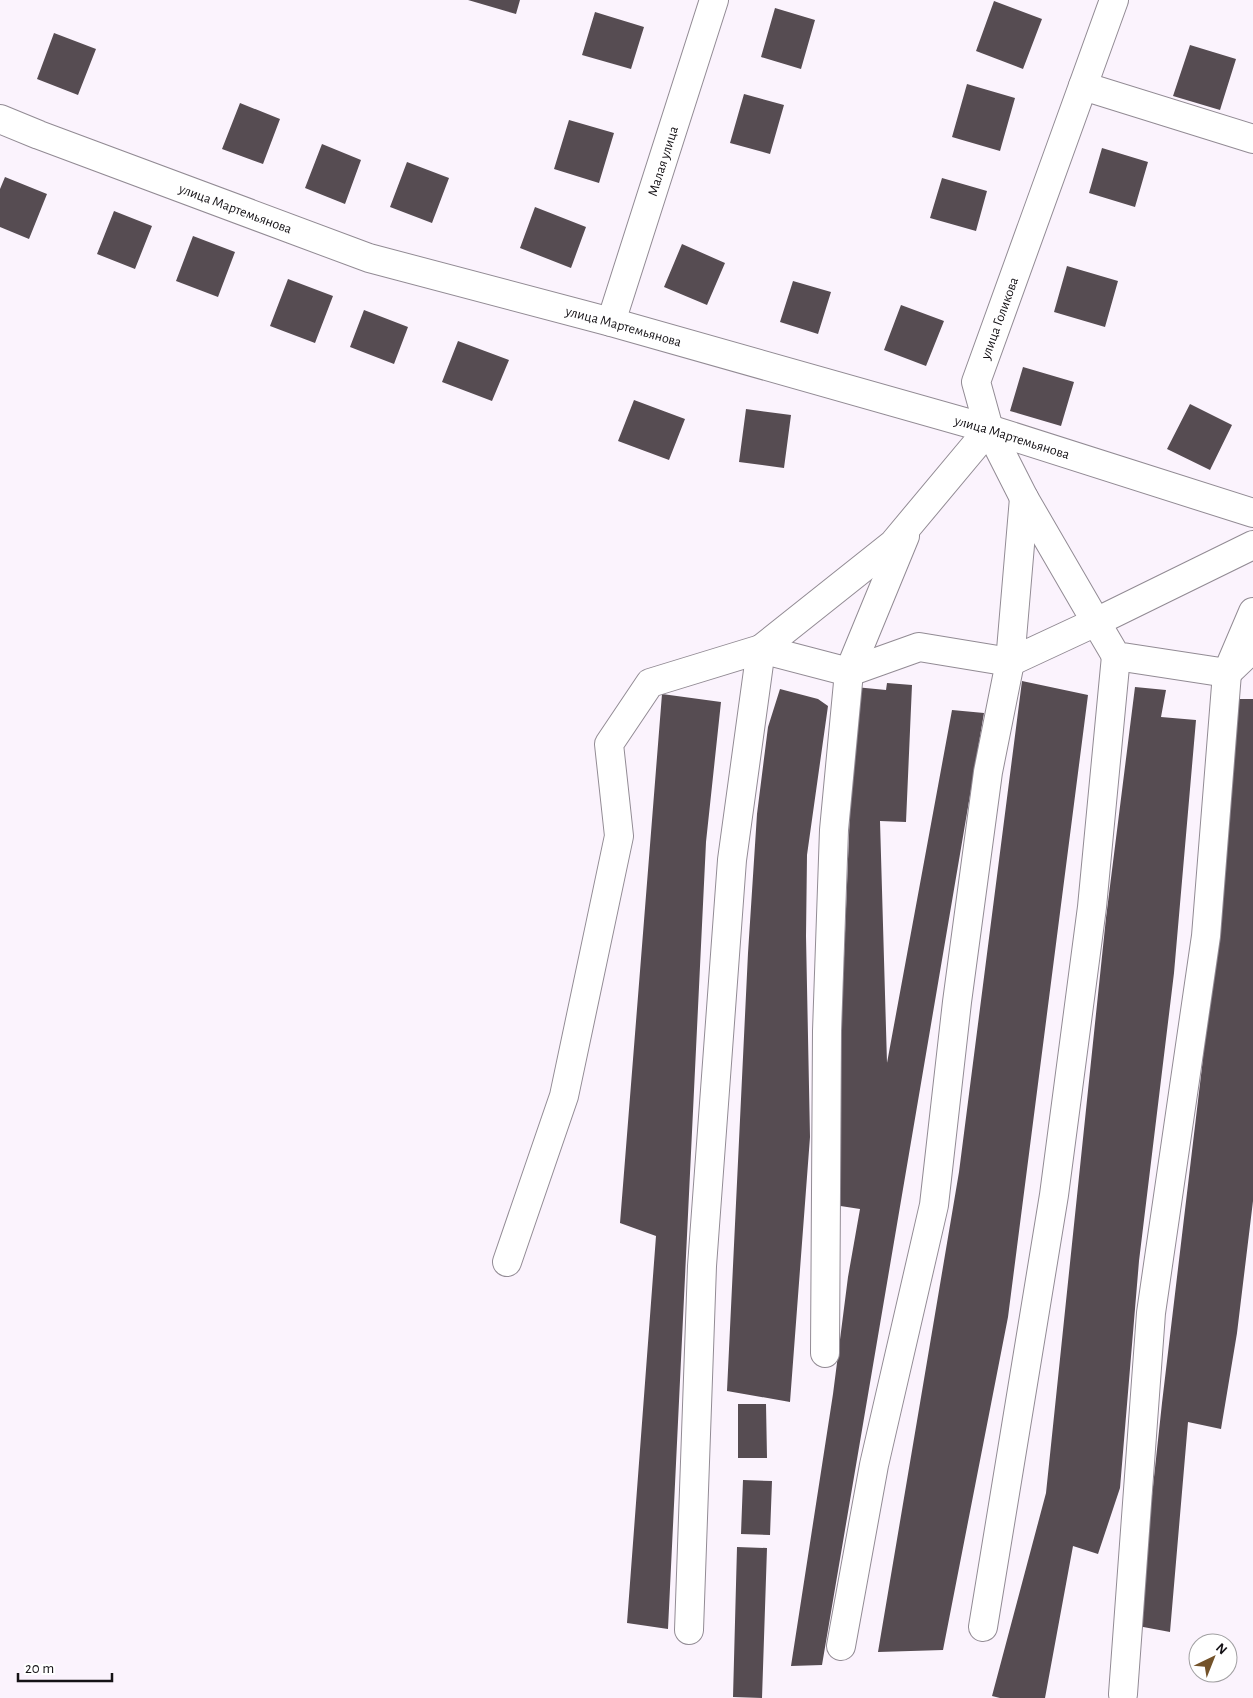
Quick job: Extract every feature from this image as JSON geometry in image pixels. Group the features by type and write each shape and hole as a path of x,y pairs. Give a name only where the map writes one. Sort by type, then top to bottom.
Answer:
{"street":[{"name":"Малая улица","path":"611,322 714,0"},
{"name":"улица Голикова","path":"1114,0 976,382 989,429 1024,498 1116,656"},
{"path":"1083,86 1253,139"},
{"name":"улица Мартемьянова","path":"0,119 369,258 611,322 989,429 1253,514"},
{"path":"507,1262 564,1096 619,836 609,744 650,683 761,649 893,544 989,429"},
{"path":"841,1646 874,1465 934,1205 956,1002 987,781 1010,662 1024,498"},
{"path":"825,1354 828,1012 834,830 849,672 911,523"},
{"path":"761,649 849,672 918,647 1010,662 1253,546"},
{"path":"1123,1694 1151,1314 1206,936 1227,673 1253,612"},
{"path":"1227,673 1253,648"},
{"path":"689,1630 702,1266 730,880 761,649"},
{"path":"983,1627 1056,1176 1092,907 1116,656 1227,673"}],"building":[{"path":"468,0 520,0 516,14"},
{"path":"994,1 1042,19 1023,69 976,51"},
{"path":"775,8 815,20 801,69 761,57"},
{"path":"595,12 644,27 631,69 582,55"},
{"path":"54,33 96,49 78,95 37,79"},
{"path":"1190,45 1236,59 1220,110 1173,96"},
{"path":"967,84 1015,98 1000,151 952,137"},
{"path":"744,94 784,105 770,154 730,143"},
{"path":"240,103 280,119 263,164 222,149"},
{"path":"569,120 614,133 599,183 554,169"},
{"path":"322,144 361,160 345,204 305,188"},
{"path":"1102,148 1148,162 1135,207 1089,193"},
{"path":"407,162 449,178 432,223 390,207"},
{"path":"5,177 47,194 29,239 0,227 0,189"},
{"path":"942,178 987,191 976,231 930,218"},
{"path":"535,207 586,227 571,268 520,248"},
{"path":"114,211 152,226 135,269 97,254"},
{"path":"193,236 235,252 218,297 176,281"},
{"path":"682,244 725,263 707,305 664,287"},
{"path":"1067,266 1118,281 1105,327 1054,312"},
{"path":"288,279 333,296 315,343 270,326"},
{"path":"793,281 831,292 818,334 780,322"},
{"path":"901,305 944,321 926,366 884,350"},
{"path":"364,310 408,327 394,364 350,347"},
{"path":"458,341 509,360 492,401 442,382"},
{"path":"1023,367 1074,382 1061,426 1010,411"},
{"path":"634,400 685,419 669,460 618,441"},
{"path":"1190,404 1232,425 1210,470 1167,449"},
{"path":"746,409 791,415 784,468 739,462"},
{"path":"1022,681 1088,695 1008,1317 943,1650 878,1652 959,1172"},
{"path":"887,683 912,685 906,822 880,821 887,1063 952,710 984,713 822,1665 791,1666 833,1394 848,1277 860,1209 834,1205 855,687 886,690"},
{"path":"1135,687 1166,690 1161,717 1196,720 1174,973 1139,1261 1120,1488 1098,1554 1073,1546 1045,1698 1000,1698 992,1696 1046,1493 1106,918"},
{"path":"780,689 818,699 828,706 807,855 806,936 810,1137 790,1402 727,1391 748,953 757,814 768,727"},
{"path":"662,694 721,702 706,842 668,1629 627,1623 656,1236 620,1223"},
{"path":"1238,699 1253,699 1253,1201 1237,1333 1221,1429 1188,1422 1170,1632 1138,1626 1162,1403 1202,1067"},
{"path":"738,1404 766,1404 767,1458 738,1458"},
{"path":"743,1480 772,1481 770,1535 741,1534"},
{"path":"737,1547 767,1548 762,1698 733,1697"}]}
